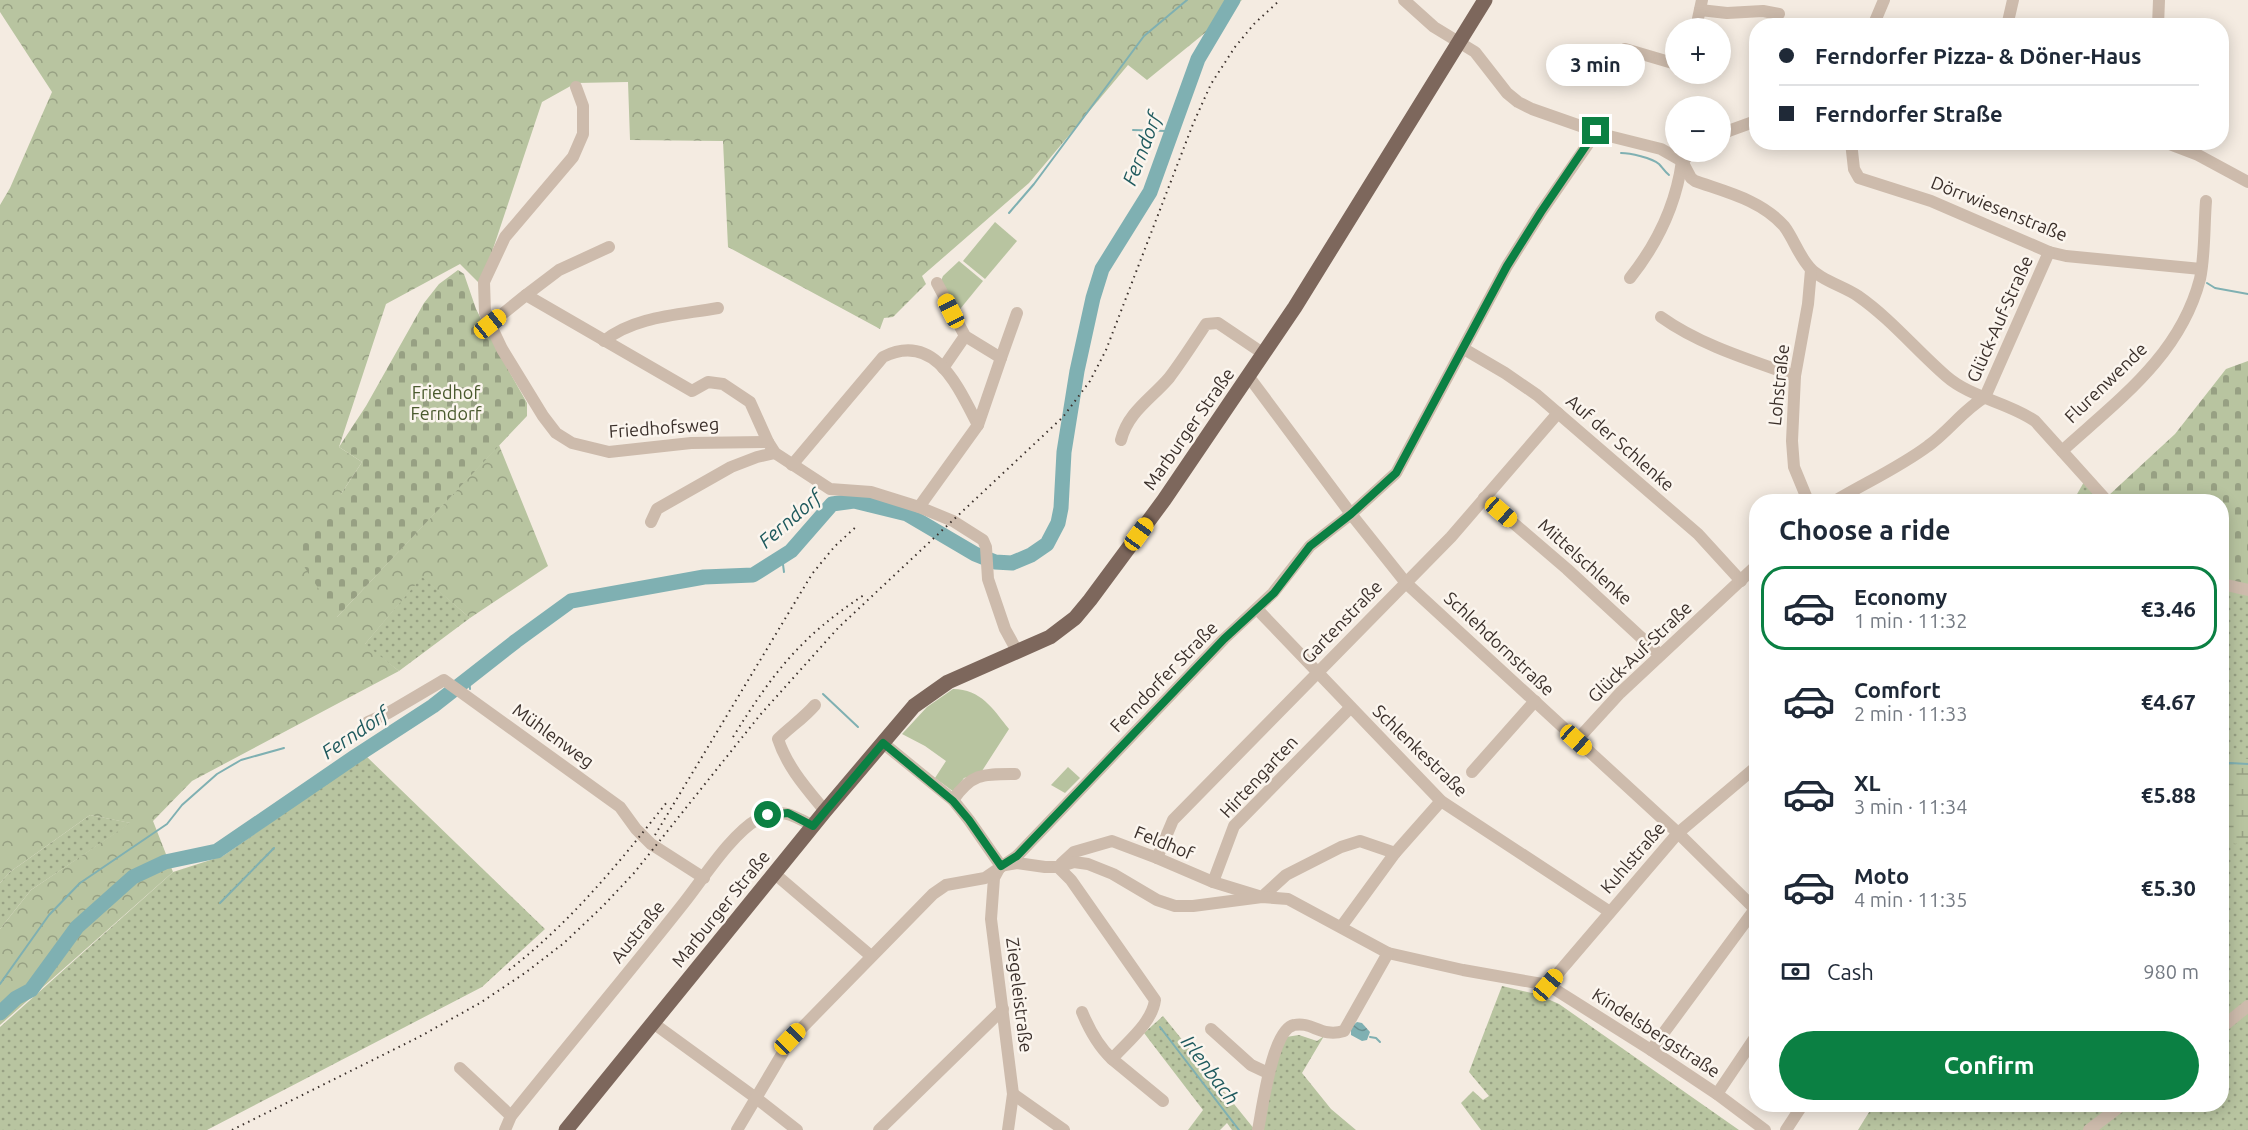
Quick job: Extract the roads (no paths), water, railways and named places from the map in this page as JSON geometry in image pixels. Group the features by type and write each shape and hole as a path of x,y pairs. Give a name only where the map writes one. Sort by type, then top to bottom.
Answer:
{"main road":[{"name":"Marburger Straße","path":"566,1130 825,811 914,706 948,682 1050,636 1075,618 1158,509 1249,377 1356,210 1485,0"}],"street":[{"path":"1404,0 1434,27 1475,52 1507,93 1518,102 1618,139 1665,152"},
{"path":"1876,18 1884,0"},
{"path":"2009,18 2013,0"},
{"path":"2158,18 2159,0"},
{"path":"1701,5 1727,13 1763,11 1779,14"},
{"path":"1625,49 1665,61"},
{"name":"Friedhofsweg","path":"576,87 583,106 583,135 573,157 505,237 484,282 485,313 502,348 543,416 556,433 572,443 609,452 691,443 771,447"},
{"path":"1731,130 1749,124"},
{"name":"Ferndorfer Straße","path":"737,1130 790,1039 933,894 946,885 985,878 1017,856 1216,647 1274,593 1310,546 1351,514 1396,473 1507,266 1596,131"},
{"name":"Dörrwiesenstraße","path":"1852,150 1854,169 1859,178 1932,201 2049,252 2066,256 2201,268"},
{"path":"2185,150 2248,182"},
{"path":"1629,278 1648,255 1670,210 1682,162"},
{"path":"1683,162 1695,181 1747,199 1773,216 1784,227 1811,270 1857,296 1884,317 1947,377 1985,397 2021,411 2035,421 2101,494"},
{"name":"Flurenwende","path":"2062,451 2145,376 2177,334 2200,278 2206,201"},
{"path":"490,324 559,270 609,247"},
{"name":"Glück-Auf-Straße","path":"1847,494 1927,448 1970,406 1985,397 2049,252"},
{"name":"Lohstraße","path":"1805,494 1794,467 1792,441 1795,376 1808,304 1811,270"},
{"path":"937,283 965,336 1001,358"},
{"path":"526,295 692,391 708,382 723,384 750,402 771,447 792,465 830,489 871,492 919,507 953,521 983,540 986,547 988,579 1005,629 1017,651"},
{"path":"604,341 615,332 649,320 718,308"},
{"path":"919,507 978,425 1017,313"},
{"path":"1661,317 1673,326 1735,354 1795,376"},
{"path":"1121,440 1124,428 1139,406 1167,380 1206,324 1218,323 1264,354"},
{"path":"943,368 965,336"},
{"path":"792,465 884,357 898,350 913,349 928,354 943,368 962,395 978,425"},
{"name":"Auf der Schlenke","path":"1464,349 1506,373 1558,413 1698,534 1741,581"},
{"name":"Schlehdornstraße","path":"1249,377 1351,514 1406,583 1678,833 1749,902"},
{"name":"Gartenstraße","path":"1157,858 1173,820 1451,537 1558,413"},
{"path":"651,522 657,508 730,468 757,457 771,447"},
{"name":"Mittelschlenke","path":"1484,498 1567,569 1660,655"},
{"name":"Glück-Auf-Straße","path":"1576,740 1620,693 1749,573"},
{"path":"2229,586 2248,590"},
{"name":"Schlenkestraße","path":"1257,609 1441,801 1610,912"},
{"name":"Mühlenweg","path":"368,722 444,681 467,695 620,807 636,829 655,847 704,878"},
{"path":"1472,772 1535,701"},
{"path":"815,705 803,719 796,721 778,739 782,752 802,783 825,811"},
{"name":"Hirtengarten","path":"1213,882 1234,826 1350,708"},
{"path":"883,743 953,801 1001,866"},
{"name":"Kuhlstraße","path":"1548,985 1678,833 1749,773"},
{"path":"953,801 966,783 981,776 1015,774"},
{"path":"1341,927 1395,853 1441,801"},
{"name":"Austraße","path":"505,1130 511,1116 744,830 758,819 778,813 788,813 813,826"},
{"name":"Feldhof","path":"1058,867 1074,852 1112,841 1213,882 1262,897"},
{"path":"1262,897 1286,875 1341,847 1360,841 1395,853"},
{"name":"Kindelsbergstraße","path":"1001,866 1017,863 1058,867 1074,862 1088,864 1113,874 1157,900 1175,906 1193,906 1262,897 1288,899 1388,952 1463,970 1548,985 1717,1094 1765,1130"},
{"name":"Ziegeleistraße","path":"1001,866 994,878 992,919 1013,1094 1008,1130"},
{"path":"1058,867 1071,880 1155,1000 1154,1010 1112,1059"},
{"path":"775,874 871,956"},
{"path":"1651,1050 1749,918"},
{"path":"1258,1130 1268,1073 1283,1035 1289,1027 1296,1024 1332,1035 1344,1031 1388,952"},
{"path":"2229,1021 2248,1006"},
{"path":"879,1130 1004,1009"},
{"path":"1082,1012 1087,1025 1101,1047 1112,1059 1163,1101"},
{"path":"653,1023 797,1130"},
{"path":"1211,1029 1251,1065 1268,1073"},
{"path":"1717,1094 1749,1046"},
{"path":"460,1068 511,1116"},
{"path":"1013,1094 1064,1130"},
{"path":"1786,1130 1798,1112"},
{"path":"2090,1130 2113,1112"}],"water":[{"path":"1357,1022 1362,1023 1370,1032 1367,1040 1362,1041 1351,1035 1351,1027"}],"waterway":[{"path":"1009,213 1034,184 1144,36 1187,0"},
{"name":"Ferndorf","path":"0,1013 16,998 31,990 77,927 133,877 165,862 217,851 433,706 571,601 704,577 753,575 791,551 832,504 854,501 907,514 975,554 995,562 1012,563 1031,555 1047,544 1058,523 1064,452 1077,371 1093,298 1102,269 1150,192 1198,59 1233,0"},
{"path":"1133,130 1166,131 1174,127"},
{"path":"1621,153 1651,160 1659,164 1669,175"},
{"path":"2207,283 2215,288 2248,294"},
{"name":"Irlenbach","path":"782,557 784,572"},
{"path":"469,678 470,689"},
{"name":"Irlenbach","path":"823,694 858,727"},
{"path":"0,984 49,915 80,883 167,824 182,805 217,774 241,760 284,748"},
{"path":"2229,763 2248,764"},
{"path":"220,903 274,848"},
{"name":"Irlenbach","path":"1160,1027 1239,1130"},
{"path":"1370,1037 1380,1042"}],"railway":[{"path":"232,1130 419,1037 480,1003 564,943 634,873 760,715 838,628 1063,417 1090,381 1106,350 1193,124 1211,84 1235,47 1254,24 1280,0"},
{"path":"655,835 812,574 835,546 857,526"},
{"path":"733,737 761,694 790,658 822,626 864,595"},
{"path":"509,970 532,952 574,912 667,802"}],"park label":[{"name":"Friedhof Ferndorf","path":"446,403"}]}
